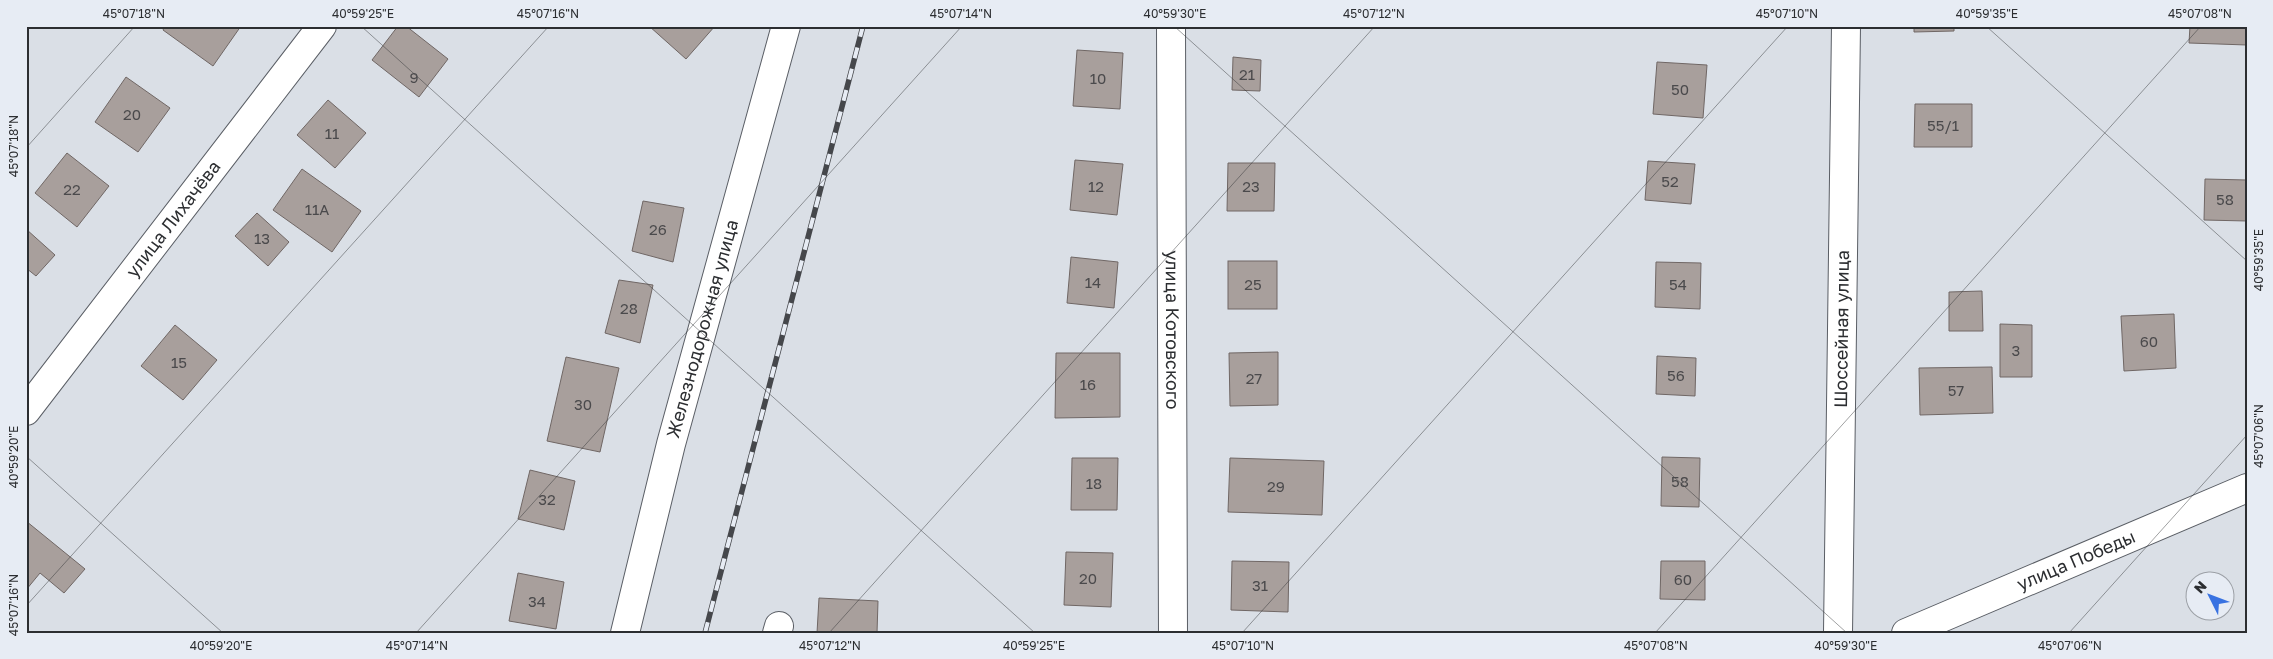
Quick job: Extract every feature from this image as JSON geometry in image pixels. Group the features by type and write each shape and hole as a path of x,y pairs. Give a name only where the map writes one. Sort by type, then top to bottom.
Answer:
{"street":[{"name":"улица Лихачёва","path":"26,411 322,26"},
{"name":"Железнодорожная улица","path":"625,633 671,444 786,26"},
{"name":"улица Котовского","path":"1171,26 1173,633"},
{"name":"Шоссейная улица","path":"1838,633 1846,26"},
{"name":"улица Победы","path":"1906,633 2247,488"}],"building":[{"path":"165,26 241,26 213,66 163,30"},
{"path":"398,26 406,26 448,59 419,97 372,60"},
{"path":"649,26 715,26 686,59"},
{"path":"1914,26 1954,26 1954,31 1914,32"},
{"path":"2190,26 2247,26 2247,45 2189,43"},
{"path":"1077,50 1123,53 1120,109 1073,106"},
{"path":"1233,57 1261,60 1260,91 1232,90"},
{"path":"1657,62 1707,65 1703,118 1653,114"},
{"path":"126,77 170,108 138,152 95,122"},
{"path":"328,100 366,133 335,168 297,135"},
{"path":"1915,104 1972,104 1972,147 1914,147"},
{"path":"67,153 109,186 77,227 35,193"},
{"path":"1075,160 1123,164 1117,215 1070,210"},
{"path":"1648,161 1695,164 1691,204 1645,200"},
{"path":"1228,163 1275,163 1274,211 1227,211"},
{"path":"302,169 361,211 332,252 273,210"},
{"path":"2205,179 2247,180 2247,221 2204,220"},
{"path":"643,201 684,208 673,262 632,251"},
{"path":"257,213 289,242 268,266 235,236"},
{"path":"26,229 55,255 36,276 26,268"},
{"path":"1071,257 1118,262 1114,308 1067,303"},
{"path":"1228,261 1277,261 1277,309 1228,309"},
{"path":"1656,262 1701,263 1700,309 1655,307"},
{"path":"619,280 653,285 640,343 605,333"},
{"path":"1982,291 1983,331 1949,331 1949,292"},
{"path":"2174,314 2176,368 2124,371 2121,316"},
{"path":"2000,324 2032,325 2032,377 2000,377"},
{"path":"175,325 217,360 183,400 141,366"},
{"path":"1278,352 1278,405 1230,406 1229,353"},
{"path":"1056,353 1120,353 1120,417 1055,418"},
{"path":"1657,356 1696,358 1695,396 1656,394"},
{"path":"566,357 619,368 600,452 547,441"},
{"path":"1992,367 1993,413 1920,415 1919,368"},
{"path":"1662,457 1700,458 1699,507 1661,506"},
{"path":"1072,458 1118,458 1117,510 1071,510"},
{"path":"1230,458 1324,461 1322,515 1228,512"},
{"path":"530,470 575,481 564,530 518,519"},
{"path":"26,521 85,569 64,593 40,573 26,590"},
{"path":"1066,552 1113,553 1111,607 1064,605"},
{"path":"1232,561 1289,562 1288,612 1231,610"},
{"path":"1661,561 1705,561 1705,600 1660,599"},
{"path":"518,573 564,582 556,629 509,621"},
{"path":"819,598 878,601 877,633 817,633"}],"railway":[{"path":"705,633 863,26"}]}
